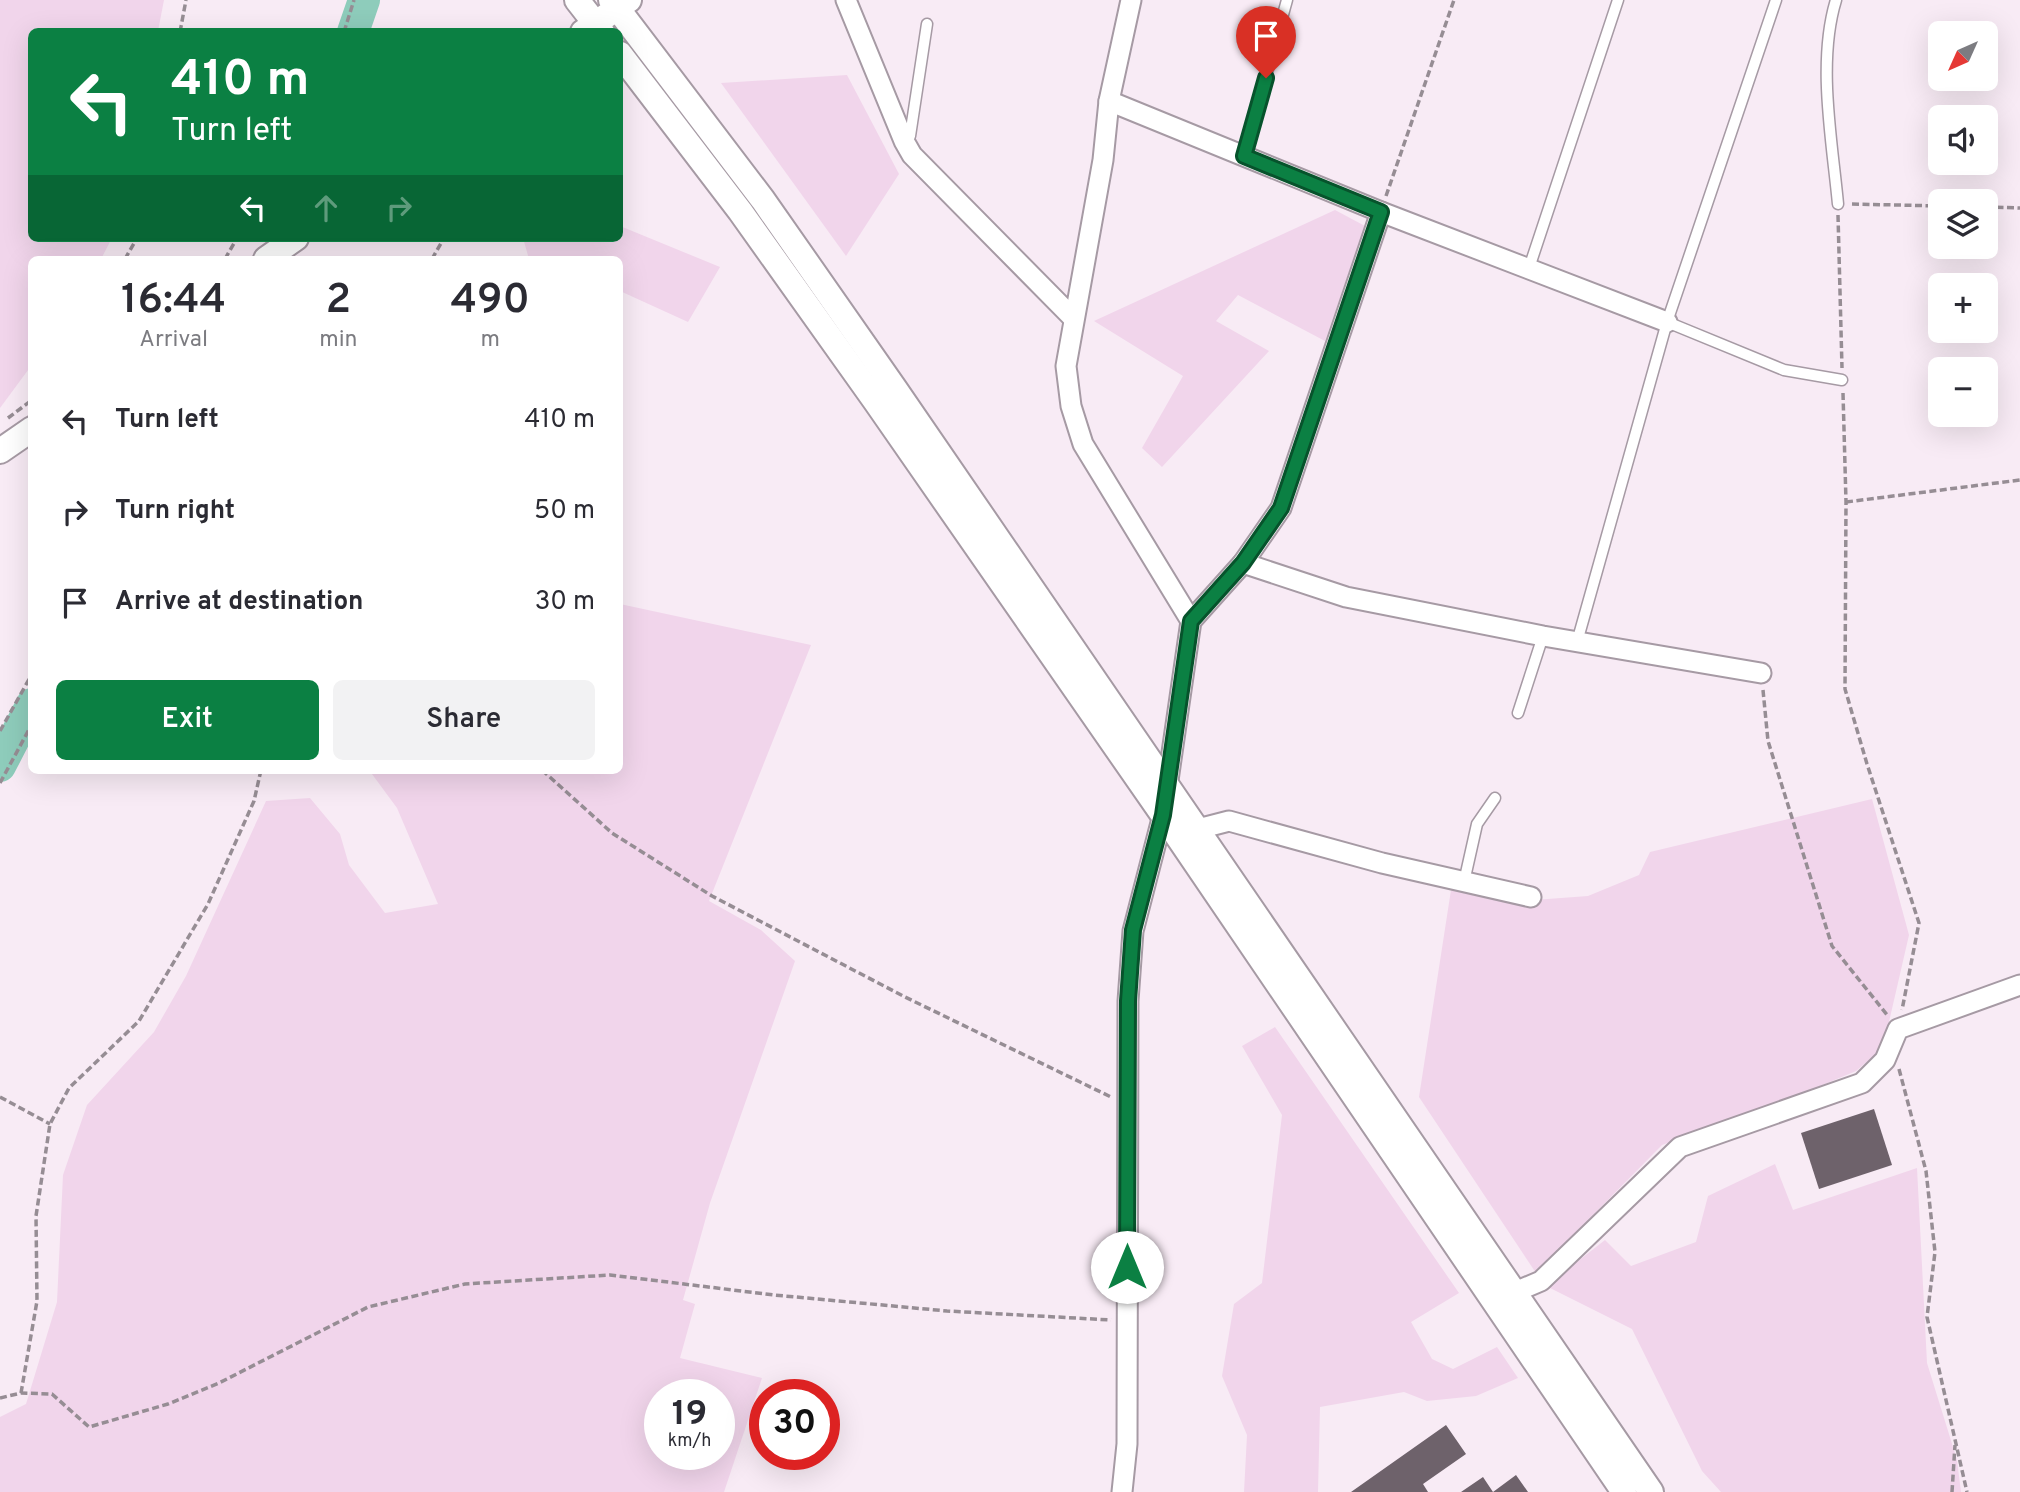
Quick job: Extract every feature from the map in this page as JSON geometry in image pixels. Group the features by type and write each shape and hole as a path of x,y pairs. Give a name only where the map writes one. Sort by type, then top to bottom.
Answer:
{"street":[{"path":"577,0 593,28"},
{"path":"846,0 912,155 1073,318"},
{"path":"1130,0 1109,101 1103,160 1066,366 1071,406 1083,444 1191,621"},
{"path":"595,28 620,3 763,200 1167,783 1651,1492"},
{"path":"623,58 748,222 1163,815 1624,1492"},
{"path":"1109,101 1381,212 1667,322"},
{"path":"1122,1492 1127,1444 1128,1001 1133,930 1163,815 1191,621 1243,563 1281,508 1381,212"},
{"path":"270,256 290,242"},
{"path":"0,451 28,432"},
{"path":"1243,563 1346,597 1543,636 1761,673"},
{"path":"1198,829 1229,821 1382,863 1531,897"},
{"path":"1490,1295 1515,1292 1541,1282 1680,1147 1863,1083 1885,1060 1898,1029 2020,985"}],"lane":[{"path":"1244,156 1287,0"},
{"path":"1529,268 1618,0"},
{"path":"1577,642 1667,322 1776,0"},
{"path":"1836,0 1829,23 1827,94 1838,204"},
{"path":"904,141 910,136 927,24"},
{"path":"1667,322 1784,370 1842,380"},
{"path":"1518,713 1543,636"},
{"path":"1464,881 1477,824 1495,798"}],"path":[{"path":"181,28 186,0"},
{"path":"345,28 354,0"},
{"path":"1381,212 1454,0"},
{"path":"1898,1029 1919,923 1845,689 1846,502 1838,204 1928,206"},
{"path":"1998,207 2020,208"},
{"path":"0,424 28,403"},
{"path":"1846,502 2020,480"},
{"path":"1761,673 1768,741 1832,946 1898,1029"},
{"path":"0,731 28,681"},
{"path":"0,783 28,731"},
{"path":"20,1394 37,1301 36,1216 50,1124 69,1088 139,1021 201,916 254,800 260,774"},
{"path":"546,774 612,833 712,896 905,998 1129,1106"},
{"path":"1885,1060 1899,1066 1926,1171 1935,1252 1927,1317 1967,1492"},
{"path":"0,1097 50,1124"},
{"path":"0,1398 20,1394 52,1394 89,1427 168,1404 219,1383 368,1307 466,1284 610,1275 774,1295 947,1311 1127,1320"},
{"path":"1952,1492 1955,1439"}],"shaded area":[{"path":"0,0 164,0 159,28 28,28 28,242 110,242 103,256 28,256 28,370 0,408"},
{"path":"847,75 899,174 846,256 721,83"},
{"path":"1335,210 1365,226 1325,341 1238,295 1216,321 1269,351 1162,467 1142,448 1183,376 1094,321"},
{"path":"623,227 720,267 688,322 623,292 623,256 528,256 524,242 623,242"},
{"path":"623,605 811,645 709,901 761,930 795,961 710,1203 683,1300 695,1304 680,1358 762,1378 749,1379 749,1417 735,1459 735,1379 644,1379 644,1470 731,1470 724,1492 0,1492 0,1417 26,1404 57,1302 63,1175 87,1105 154,1032 186,976 266,801 310,798 340,834 349,865 385,913 438,904 397,808 372,774 623,774"},
{"path":"1872,799 1909,935 1883,1048 1856,1071 1662,1145 1536,1273 1419,1097 1451,890 1534,900 1588,896 1639,875 1650,852"},
{"path":"1275,1027 1459,1293 1411,1322 1432,1359 1453,1369 1497,1347 1518,1378 1476,1396 1427,1401 1404,1392 1320,1407 1318,1492 1244,1492 1247,1435 1222,1376 1234,1304 1262,1283 1282,1115 1242,1046"},
{"path":"1775,1164 1793,1210 1917,1168 1927,1363 1957,1460 1961,1492 1721,1492 1702,1471 1632,1329 1546,1286 1605,1240 1631,1266 1696,1242 1708,1196"}],"building":[{"path":"1874,1109 1892,1165 1819,1189 1801,1133"},
{"path":"1446,1425 1466,1454 1423,1484 1428,1492 1351,1492"},
{"path":"1516,1475 1528,1492 1493,1492"},
{"path":"1483,1477 1493,1492 1461,1492"}],"waterway":[{"path":"354,28 364,0"},
{"path":"0,766 28,712"}],"route":[{"path":"1127,1267 1128,1001 1133,930 1163,815 1191,621 1243,563 1281,508 1381,212 1244,156 1266,78"}]}
